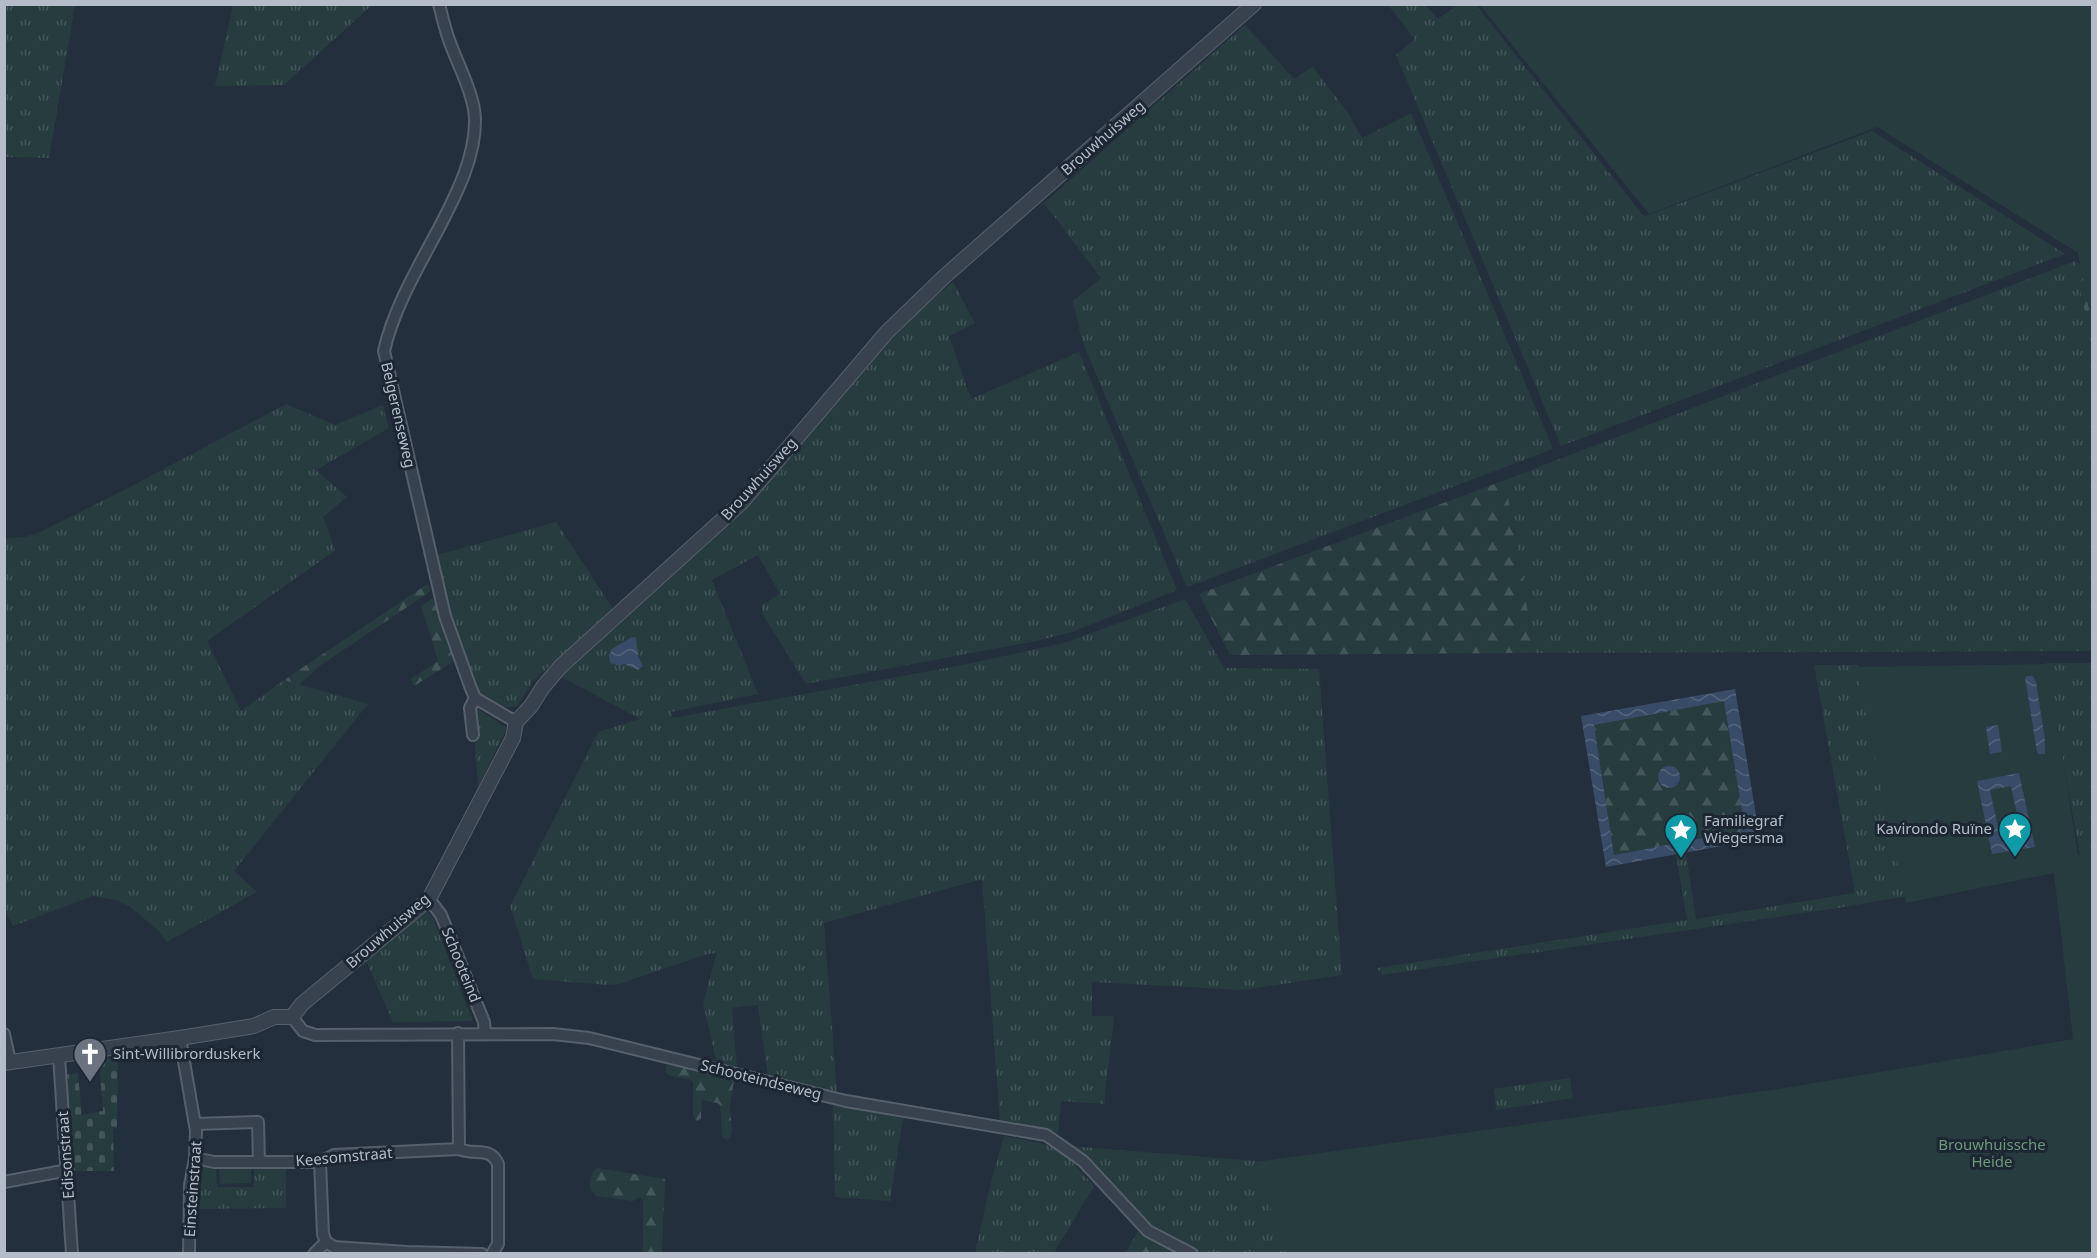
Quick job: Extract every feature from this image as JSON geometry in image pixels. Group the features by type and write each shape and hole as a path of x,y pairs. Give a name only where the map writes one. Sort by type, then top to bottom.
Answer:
{"street":[{"name":"Belgerenseweg","path":"440,4 448,37 475,116 471,153 454,199 418,267 388,333 384,351 445,616 475,698 470,708 473,735"},
{"name":"Brouwhuisweg","path":"292,1017 302,1004 429,899 513,738 516,722 561,666 742,502 887,332 918,301 1254,4"},
{"path":"475,698 516,722"},
{"name":"Schooteind","path":"429,899 441,915 484,1022 485,1034"},
{"path":"4,1034 7,1063 180,1038 254,1026 274,1017 292,1017"},
{"name":"Schooteindseweg","path":"292,1017 303,1031 315,1035 554,1034 589,1038 846,1101 1046,1135 1083,1161 1148,1231 1192,1254"},
{"path":"458,1033 459,1149"},
{"name":"Einsteinstraat","path":"180,1038 195,1124 195,1158 190,1185 189,1254"},
{"name":"Edisonstraat","path":"59,1056 72,1254"},
{"name":"Einsteinstraat","path":"195,1124 258,1122 259,1162"},
{"name":"Keesomstraat","path":"195,1158 214,1162 320,1162 334,1155 459,1149 469,1153 489,1153 495,1156 498,1164 498,1244 492,1254"},
{"path":"320,1162 323,1234 326,1242 334,1247 407,1253 482,1254"},
{"path":"4,1182 68,1170"},
{"path":"314,1254 326,1242"}],"green space":[{"path":"5,4 75,5 49,158 5,157"},
{"path":"233,4 372,5 284,85 215,86"},
{"path":"1388,5 1425,5 1438,19 1458,5 1476,5 1642,214 1646,216 1872,131 2065,254 1561,446 1396,55 1415,39"},
{"path":"1480,5 2092,5 2092,324 2078,253 1877,127 1649,214"},
{"path":"1245,25 1294,79 1313,67 1348,113 1362,138 1411,113 1553,449 1187,587 1082,341 1073,301 1101,278 1044,203"},
{"path":"2075,261 2092,349 2092,651 1535,653 1505,480"},
{"path":"2075,261 2089,269 2092,281 2092,349"},
{"path":"953,282 975,323 949,336 971,399 1079,352 1177,590 1072,632 1036,641 806,684 762,613 762,605 780,594 758,555 712,580 758,694 671,712 673,718 968,664 1064,643 1185,599 1224,668 1319,669 1342,975 1244,990 1092,982 1092,1016 1114,1016 1104,1104 1061,1101 1058,1133 1000,1123 982,879 824,923 837,1093 768,1077 758,1005 732,1008 737,1069 717,1064 703,1003 717,953 707,954 619,984 533,979 510,906 598,732 640,719 558,675 742,510 910,319"},
{"path":"286,404 335,425 383,405 389,428 316,470 347,497 323,517 335,550 207,641 241,711 284,680 368,704 234,871 257,892 167,942 158,930 129,906 116,900 93,896 13,926 5,911 5,860 7,857 4,850 5,539 38,533"},
{"path":"1505,480 1535,653 1230,655 1199,594"},
{"path":"556,522 613,609 533,681 517,706 507,707 484,697 473,684 434,556"},
{"path":"429,585 431,591 318,667 299,685 284,680"},
{"path":"433,598 454,661 414,686 411,679 438,661 421,606"},
{"path":"2046,663 2092,663 2092,864 1838,908 1382,975 1377,968 1687,920 1676,855 1686,853 1696,919 1855,893 1814,665 1858,665 1864,694 2080,856"},
{"name":"Brouwhuissche Heide","path":"2048,664 2078,855 2092,853 2092,1253 1286,1253 1255,1162 1785,1088 2073,1039 2054,873 1906,903 1856,667"},
{"path":"1724,700 1745,830 1614,855 1594,725"},
{"path":"476,708 507,728 478,787 473,717"},
{"path":"426,909 433,918 473,1021 393,1022 365,958"},
{"path":"118,1057 117,1128 113,1129 114,1171 71,1171 65,1075 78,1073 82,1115 103,1111 99,1060"},
{"path":"670,1063 734,1080 730,1106 732,1132 728,1140 722,1137 720,1105 702,1100 701,1118 698,1121 695,1120 693,1082 689,1079 668,1075 666,1066"},
{"path":"1570,1078 1573,1098 1496,1110 1494,1089"},
{"path":"833,1105 903,1118 890,1201 835,1197"},
{"path":"1004,1136 1053,1146 1063,1152 1094,1186 1054,1253 975,1253"},
{"path":"1070,1146 1255,1161 1292,1253 1201,1253 1146,1224"},
{"path":"286,1165 286,1208 197,1209 197,1167 216,1167 217,1187 254,1187 254,1166"},
{"path":"251,1166 251,1183 220,1184 219,1167"},
{"path":"597,1168 665,1179 662,1253 643,1253 643,1200 640,1197 633,1201 596,1196 593,1193 590,1182"},
{"path":"1138,1231 1147,1238 1180,1253 1125,1254"}],"water":[{"path":"632,637 636,638 638,656 643,666 638,670 624,664 619,666 610,663 609,655 612,649"},
{"path":"2033,676 2036,682 2045,754 2037,752 2025,678"},
{"path":"1735,689 1760,839 1606,867 1581,716","holes":["1724,701 1745,830 1614,855 1594,725"]},
{"path":"1998,725 2002,752 1990,754 1986,727"},
{"path":"1669,766 1677,769 1680,777 1677,785 1669,788 1661,785 1658,777 1661,769"},
{"path":"2019,773 2035,847 1992,854 1977,781","holes":["2011,786 2022,838 2001,841 1990,790"]}],"place":[{"name":"Kavirondo Ruïne","path":"2015,858"},
{"name":"Familiegraf Wiegersma","path":"1681,859"},
{"name":"Sint-Willibrorduskerk","path":"90,1083"}]}
